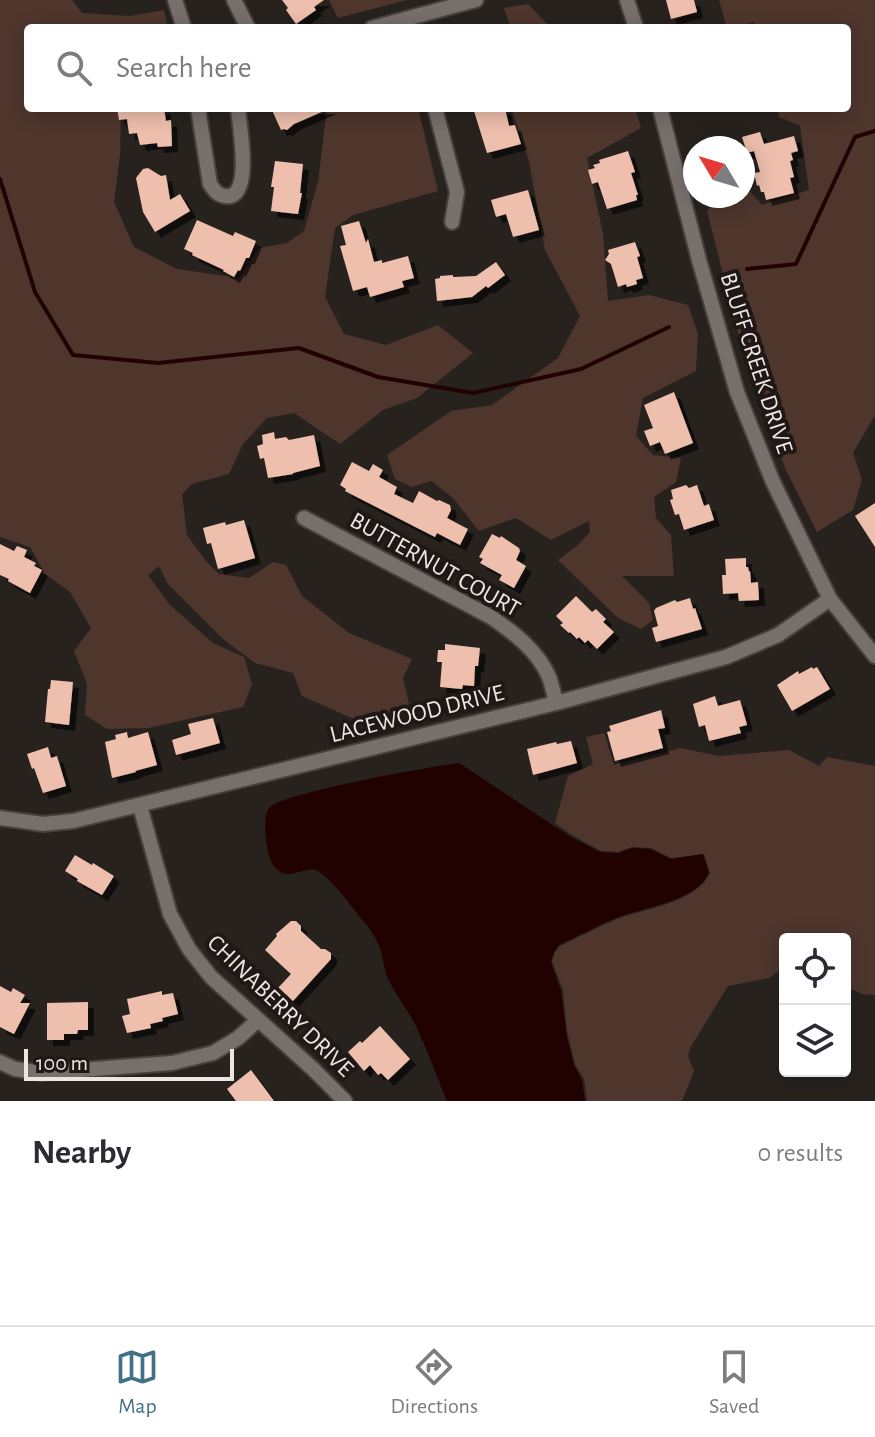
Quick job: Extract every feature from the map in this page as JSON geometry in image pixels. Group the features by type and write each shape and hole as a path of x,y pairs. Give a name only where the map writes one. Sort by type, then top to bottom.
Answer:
{"street":[{"path":"175,0 183,24"},
{"path":"234,0 246,24"},
{"path":"412,23 476,0"},
{"path":"627,0 635,24"},
{"path":"199,112 210,184 215,192 223,196 231,196 239,190 242,181 238,112"},
{"path":"436,112 457,192 452,222"},
{"name":"BLUFF CREEK DRIVE","path":"661,112 737,392 773,482 830,599 875,656"},
{"name":"BUTTERNUT COURT","path":"304,518 491,617 517,635 548,676 556,703"},
{"name":"LACEWOOD DRIVE","path":"0,818 43,824 73,821 556,703 726,657 778,635 830,599"},
{"name":"CHINABERRY DRIVE","path":"140,806 170,914 189,949 211,977 345,1101"},
{"path":"0,1062 15,1069 42,1073 172,1063 213,1053 238,1038 258,1020"}],"shaded area":[{"path":"0,0 72,0 82,13 130,16 164,10 167,24 24,24 24,112 121,112 114,202 134,247 177,269 239,278 259,248 287,243 304,231 318,182 327,112 419,112 438,191 353,215 335,228 325,297 344,334 386,345 438,325 473,353 417,398 383,410 340,444 294,413 267,418 243,444 229,474 192,484 182,494 187,535 219,574 249,578 273,562 286,565 302,596 349,633 412,659 403,678 409,704 372,727 302,696 293,673 255,663 223,639 167,583 159,566 148,575 170,605 213,643 244,657 252,684 243,707 148,728 107,729 85,715 87,684 74,651 91,628 70,592 45,574 30,547 0,537"},
{"path":"329,0 407,0 338,18"},
{"path":"719,0 875,0 875,415 853,453 862,480 853,510 817,532 786,470 749,377 707,211 710,208 755,208 755,197 762,205 809,190 800,126 779,117 778,112 851,112 851,24 726,24"},
{"path":"528,4 547,24 510,24 504,8"},
{"path":"512,112 636,112 641,128 587,158 603,234 608,301 649,295 688,305 698,334 696,371 643,398 636,436 653,455 681,458 676,482 654,497 656,518 671,535 674,576 622,576 649,603 653,620 641,629 618,618 558,560 590,532 589,521 551,540 516,518 479,531 453,498 431,481 412,487 395,479 387,455 451,411 492,405 558,358 580,316 545,250 529,161"},
{"path":"604,733 614,765 680,748 719,756 789,750 819,766 827,757 875,766 875,995 851,989 851,933 779,933 779,971 769,978 728,986 690,1048 688,1056 694,1071 682,1101 587,1101 584,1079 575,1064 567,1031 563,990 552,961 555,952 560,946 617,919 682,898 703,883 710,873 704,854 671,858 651,848 601,851 555,823 568,776 593,764 586,737"},
{"path":"459,763 571,837 600,852 650,849 671,859 703,854 709,873 692,891 609,921 559,945 554,952 551,962 561,991 567,1037 574,1065 582,1080 585,1101 447,1101 417,1028 389,981 379,946 370,930 340,892 318,871 284,873 278,871 270,860 266,835 267,812 281,801 360,781"}],"building":[{"path":"282,0 324,0 296,24"},
{"path":"666,0 694,0 697,12 671,19"},
{"path":"118,112 165,112 166,121 171,120 172,146 158,147 157,143 140,145 137,133 129,134 127,119 119,120"},
{"path":"273,112 322,112 287,130 281,130"},
{"path":"474,112 506,112 509,126 515,125 521,144 487,153"},
{"path":"760,132 764,144 794,136 798,151 791,153 794,177 790,178 794,193 766,200 755,177 755,173 760,172 755,154 755,136 746,136"},
{"path":"628,151 635,172 631,173 637,200 607,209 598,182 592,184 588,170 595,168 593,165 600,163 599,160"},
{"path":"275,161 303,164 298,214 271,211"},
{"path":"148,168 161,176 166,175 170,200 180,194 190,211 155,232 143,212 136,178 143,169"},
{"path":"528,190 539,230 513,237 506,214 496,217 491,200"},
{"path":"197,220 233,236 235,232 256,241 249,258 234,277 184,249"},
{"path":"359,221 374,262 408,256 414,278 402,281 404,287 370,297 367,287 353,291 340,246 346,245 341,226"},
{"path":"635,242 643,278 636,280 637,284 618,287 611,264 605,260 608,250"},
{"path":"496,262 505,275 488,288 486,286 472,297 437,301 435,279 453,275 476,276"},
{"path":"674,392 693,443 665,454 660,442 650,446 644,431 653,428 644,405"},
{"path":"274,432 275,439 286,437 289,440 314,435 320,466 268,478 264,458 260,459 257,446 263,444 262,435"},
{"path":"352,462 369,471 373,464 383,470 379,477 397,487 394,494 413,503 419,491 450,505 447,518 468,529 460,545 437,533 435,537 345,491 340,485"},
{"path":"686,485 689,488 697,485 704,506 709,504 714,520 684,530 670,500 673,499 671,490"},
{"path":"875,503 875,547 855,516"},
{"path":"244,520 255,558 218,569 203,528"},
{"path":"492,534 519,548 516,560 526,566 514,588 499,580 502,575 480,563 483,559 479,557"},
{"path":"0,544 14,551 17,546 27,550 24,557 42,570 30,593 0,575"},
{"path":"746,558 751,583 758,582 759,600 739,601 738,593 723,594 725,559"},
{"path":"576,596 592,612 596,609 606,619 603,622 614,632 597,649 588,640 585,643 569,633 556,616"},
{"path":"690,598 702,629 656,642 652,628 658,626 656,608"},
{"path":"445,644 480,648 474,686 463,685 462,689 440,687 442,662 437,662 438,650 445,650"},
{"path":"817,667 830,689 792,711 777,685 798,671 799,674"},
{"path":"51,680 73,682 69,725 45,722"},
{"path":"715,696 718,706 740,700 747,725 739,727 741,733 709,741 705,725 699,727 693,704"},
{"path":"661,710 665,728 658,729 663,748 615,761 607,732 611,731 609,726"},
{"path":"213,718 220,743 176,755 172,740 191,734 188,724"},
{"path":"127,732 128,738 148,732 157,765 112,778 105,742"},
{"path":"571,741 577,763 533,775 527,749"},
{"path":"48,747 51,758 57,756 66,786 43,793 27,754"},
{"path":"75,855 114,876 102,895 65,871"},
{"path":"291,921 296,921 301,931 321,949 331,953 331,959 293,1001 278,988 291,974 265,950 276,934"},
{"path":"0,986 11,992 13,988 25,995 20,1003 30,1003 14,1034 0,1027"},
{"path":"162,991 162,995 173,993 178,1014 150,1024 151,1028 127,1033 122,1016 130,1014 127,999"},
{"path":"88,1002 88,1030 64,1034 64,1040 47,1040 47,1003"},
{"path":"380,1026 410,1059 388,1080 381,1073 378,1075 370,1065 364,1071 348,1052"},
{"path":"251,1070 274,1101 236,1101 227,1089"}],"waterway":[{"path":"747,269 796,264 855,137 875,131"},
{"path":"0,179 35,292 73,355 158,363 299,348 378,377 473,393 581,369 669,327"}]}
